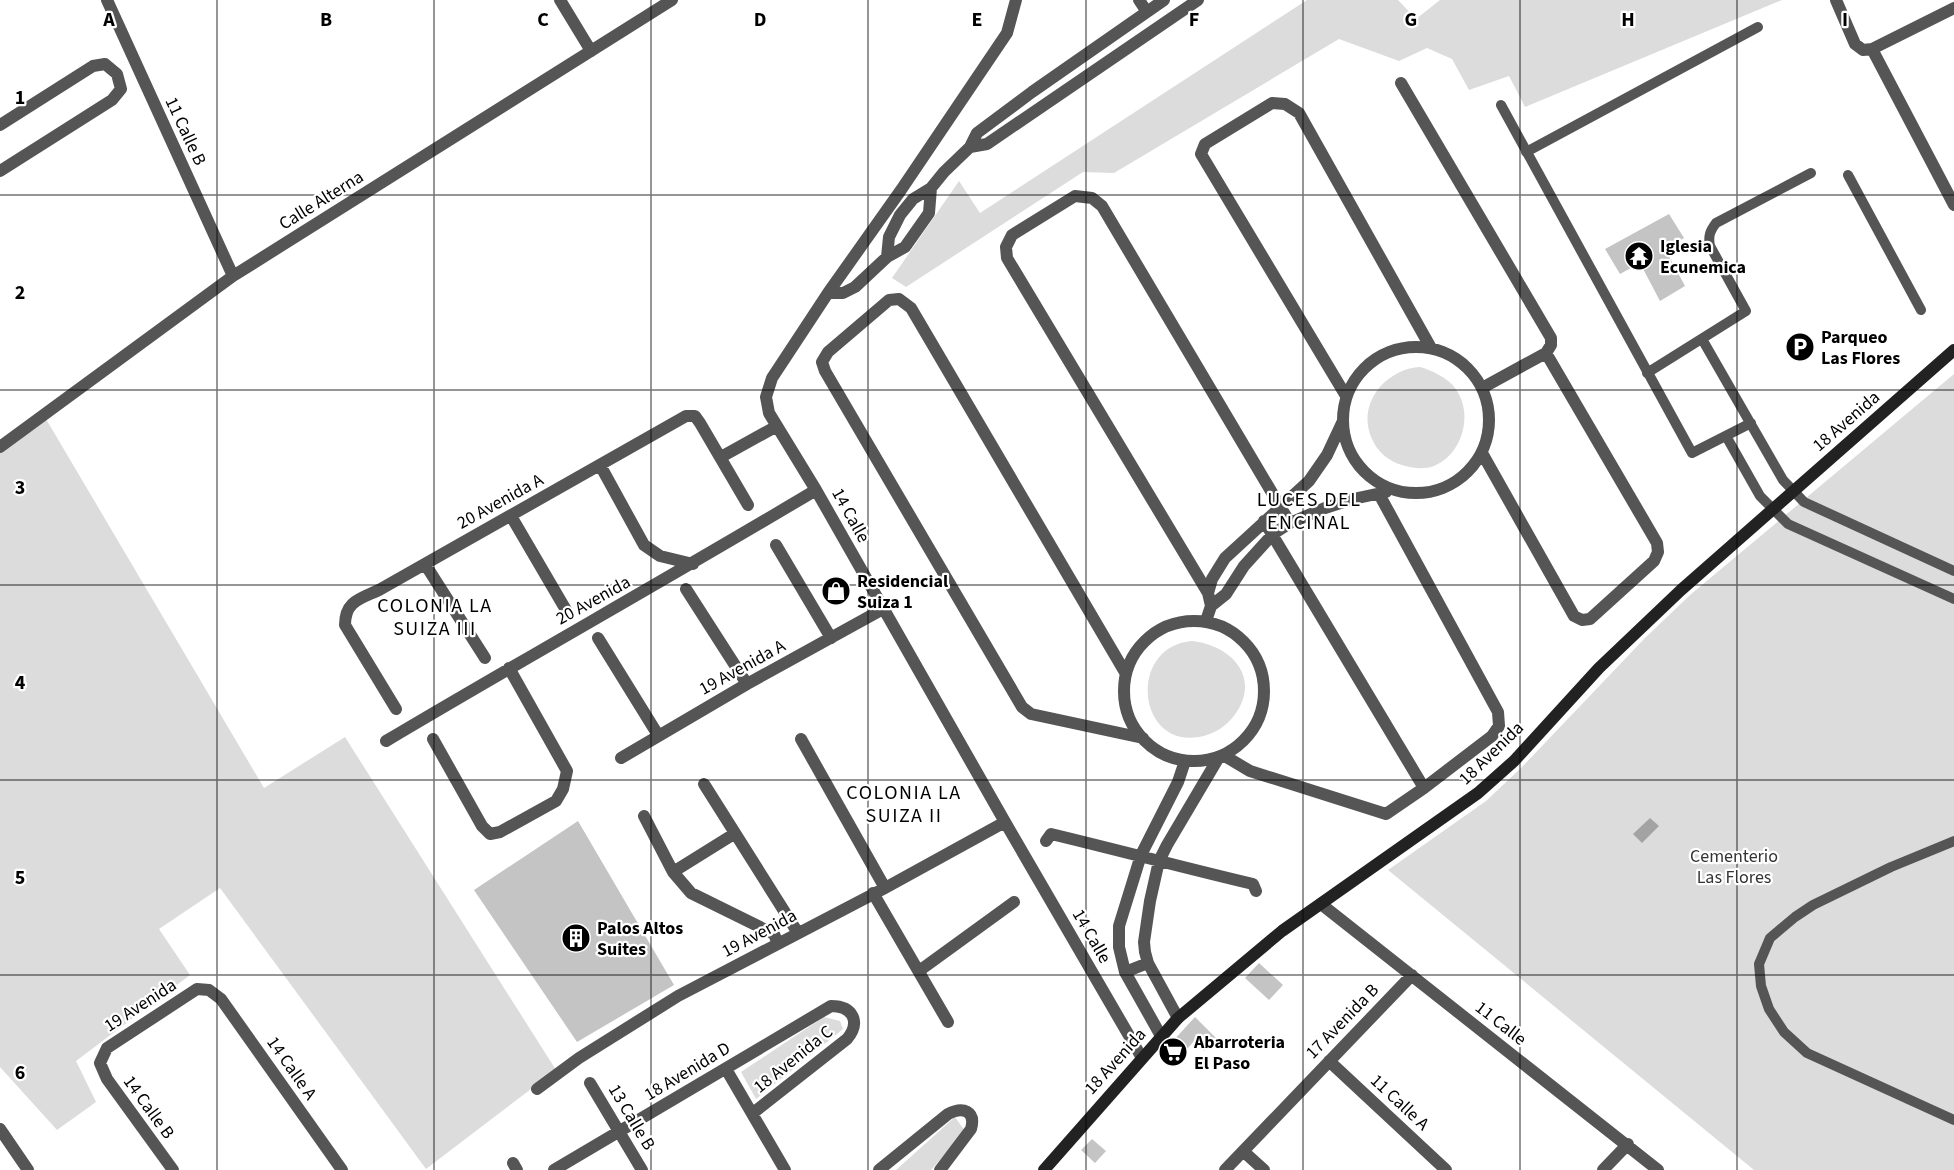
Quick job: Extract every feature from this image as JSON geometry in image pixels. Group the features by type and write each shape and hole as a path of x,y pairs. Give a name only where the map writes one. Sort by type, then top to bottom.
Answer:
{"street":[{"name":"11 Calle B","path":"107,0 233,276"},
{"path":"560,0 591,51"},
{"name":"Calle Alterna","path":"0,447 233,276 672,0"},
{"name":"14 Calle","path":"1016,0 1007,33 828,293 772,378 766,397 769,413 816,490 1142,1058"},
{"path":"1139,0 1147,12"},
{"path":"887,257 889,237 900,215 913,198 931,188 944,171 970,147 977,133 1164,0"},
{"path":"970,147 987,144 1198,0"},
{"path":"1836,0 1855,44 1863,50 1872,49 1954,8"},
{"path":"1872,49 1954,205"},
{"path":"0,125 93,66 105,64 117,74 121,89 112,100 0,171"},
{"path":"1401,83 1551,338 1551,345 1546,353 1482,388"},
{"path":"1032,92 1042,106"},
{"path":"1346,396 1201,154 1204,144 1272,103 1285,104 1299,113 1431,348"},
{"path":"828,293 843,293 855,287 887,257 905,247 929,213 931,188"},
{"path":"1206,621 1211,606 1208,593 1008,258 1006,247 1012,235 1075,196 1092,198 1102,206 1290,523"},
{"path":"1126,674 911,308 899,299 889,300 828,352 822,362 825,371 1022,707 1031,714 1143,738"},
{"path":"1208,593 1212,579 1225,558 1309,481 1327,455 1342,423 1346,396 1359,373 1379,355 1405,347 1431,348 1452,356 1470,370 1482,388 1488,410 1488,432 1482,453 1470,470 1454,483 1435,491 1415,494 1395,490 1374,480 1358,465 1346,445 1342,423"},
{"name":"18 Avenida","path":"1044,1170 1178,1018 1281,931 1478,793 1514,761 1599,668 1681,590 1954,350"},
{"path":"1482,453 1574,616 1582,620 1590,619 1654,561 1658,552 1657,543 1546,353"},
{"name":"20 Avenida A","path":"396,709 345,625 345,615 351,603 379,590 686,416 694,416 700,423 721,457"},
{"path":"748,505 721,457 777,426"},
{"path":"600,465 644,545 660,556 693,564"},
{"name":"20 Avenida","path":"386,741 509,668 693,564 816,490"},
{"path":"1211,606 1226,594 1244,566 1273,534 1290,523 1353,498 1395,490"},
{"path":"1221,756 1250,771 1386,814 1492,736 1499,726 1498,712 1379,494"},
{"path":"511,516 566,610"},
{"path":"1264,521 1424,788"},
{"path":"776,545 831,638"},
{"path":"425,564 485,658"},
{"path":"686,589 747,684"},
{"name":"19 Avenida A","path":"621,758 747,684 883,609"},
{"path":"1188,620 1206,621 1227,628 1245,642 1257,660 1264,682 1263,704 1256,725 1242,743 1221,756 1206,760 1185,760 1160,752 1143,738 1130,719 1124,697 1126,674 1132,657 1142,643 1155,632 1171,624 1188,620"},
{"path":"598,638 658,735"},
{"path":"433,739 482,826 490,834 500,832 556,801 563,789 567,771 509,668"},
{"path":"801,738 885,888"},
{"path":"1178,1018 1148,963 1144,942 1150,901 1159,861 1167,844 1221,756"},
{"path":"1161,1036 1125,972 1119,947 1119,926 1141,855 1178,782 1185,760"},
{"path":"704,784 798,933"},
{"path":"644,816 673,872 691,893 774,934 778,944"},
{"name":"19 Avenida","path":"537,1089 579,1058 678,996 885,888 1005,822"},
{"path":"673,872 734,834"},
{"path":"1046,841 1051,834 1141,855 1253,884 1256,891"},
{"path":"873,893 948,1022"},
{"path":"919,971 1014,902"},
{"name":"11 Calle","path":"1321,904 1628,1144 1658,1170"},
{"path":"1125,972 1148,963"},
{"name":"17 Avenida B","path":"1225,1170 1412,975"},
{"name":"19 Avenida","path":"100,1062 107,1048 197,989 209,990"},
{"name":"14 Calle A","path":"209,990 221,999 342,1170"},
{"name":"18 Avenida D","path":"554,1170 831,1006 840,1006"},
{"name":"18 Avenida C","path":"753,1113 847,1039 853,1031 855,1022 848,1010 840,1006"},
{"name":"11 Calle A","path":"1329,1061 1446,1170"},
{"name":"14 Calle B","path":"100,1062 107,1079 173,1170"},
{"path":"726,1069 785,1170"},
{"name":"13 Calle B","path":"590,1083 642,1170"},
{"path":"879,1170 948,1114 955,1110 963,1110 970,1114 973,1121 971,1130 940,1170"},
{"path":"0,1129 28,1170"},
{"path":"1603,1170 1628,1144"},
{"path":"1243,1151 1264,1170"}],"lane":[{"path":"1526,152 1758,27"},
{"path":"1501,105 1692,453 1751,423"},
{"path":"1647,373 1746,311 1713,254 1708,239 1716,223 1811,173"},
{"path":"1848,175 1921,310"},
{"path":"1702,339 1783,480 1804,502 1954,571"},
{"path":"1726,436 1760,496 1788,524 1954,599"},
{"path":"1954,841 1891,867 1813,905 1770,938 1759,964 1761,986 1769,1009 1784,1032 1807,1053 1954,1120"}],"green space":[{"path":"1307,0 1398,0 1416,19 1440,0 1782,0 1525,107 1509,76 1469,90 1452,59 1427,48 1399,61 1339,39 1114,173 1083,172 906,287 892,278 959,181 980,213"},
{"path":"1420,367 1439,375 1455,388 1464,409 1464,421 1458,443 1444,460 1434,466 1413,468 1397,464 1380,452 1372,439 1368,426 1368,414 1371,402 1385,382 1395,374"},
{"name":"Cementerio Las Flores","path":"1954,374 1954,1170 1754,1170 1388,870 1486,801 1690,595"},
{"path":"46,419 264,788 345,737 556,1070 426,1169 220,888 159,929 190,975 76,1061 96,1102 57,1130 0,1067 0,453"},
{"path":"1192,641 1206,644 1229,656 1238,665 1245,687 1243,699 1229,722 1215,732 1199,737 1178,736 1162,727 1152,713 1148,695 1149,676 1157,660 1171,647"},
{"path":"824,1017 840,1021 843,1029 756,1099 741,1072"},
{"path":"955,1117 965,1131 931,1170 896,1170"}],"shaded area":[{"path":"1650,818 1659,826 1642,843 1633,834"}],"building":[{"name":"Iglesia Ecunemica","path":"1669,214 1684,238 1665,249 1685,286 1660,301 1640,263 1620,274 1605,249"},
{"name":"Palos Altos Suites","path":"578,821 674,985 577,1042 474,890"},
{"path":"1259,963 1283,985 1269,1000 1245,978"},
{"path":"1195,1017 1217,1039 1204,1051 1194,1041 1172,1066 1160,1055"},
{"path":"1092,1139 1106,1151 1095,1163 1081,1150"}],"place":[{"name":"Iglesia Ecunemica","path":"1639,256"},
{"name":"Parqueo Las Flores","path":"1800,347"},
{"name":"Residencial Suiza 1","path":"836,591"},
{"name":"Palos Altos Suites","path":"576,938"},
{"name":"Abarroteria El Paso","path":"1173,1052"}],"district":[{"name":"LUCES DEL ENCINAL","path":"1309,510"},
{"name":"COLONIA LA SUIZA III","path":"435,616"},
{"name":"COLONIA LA SUIZA II","path":"904,804"}]}
